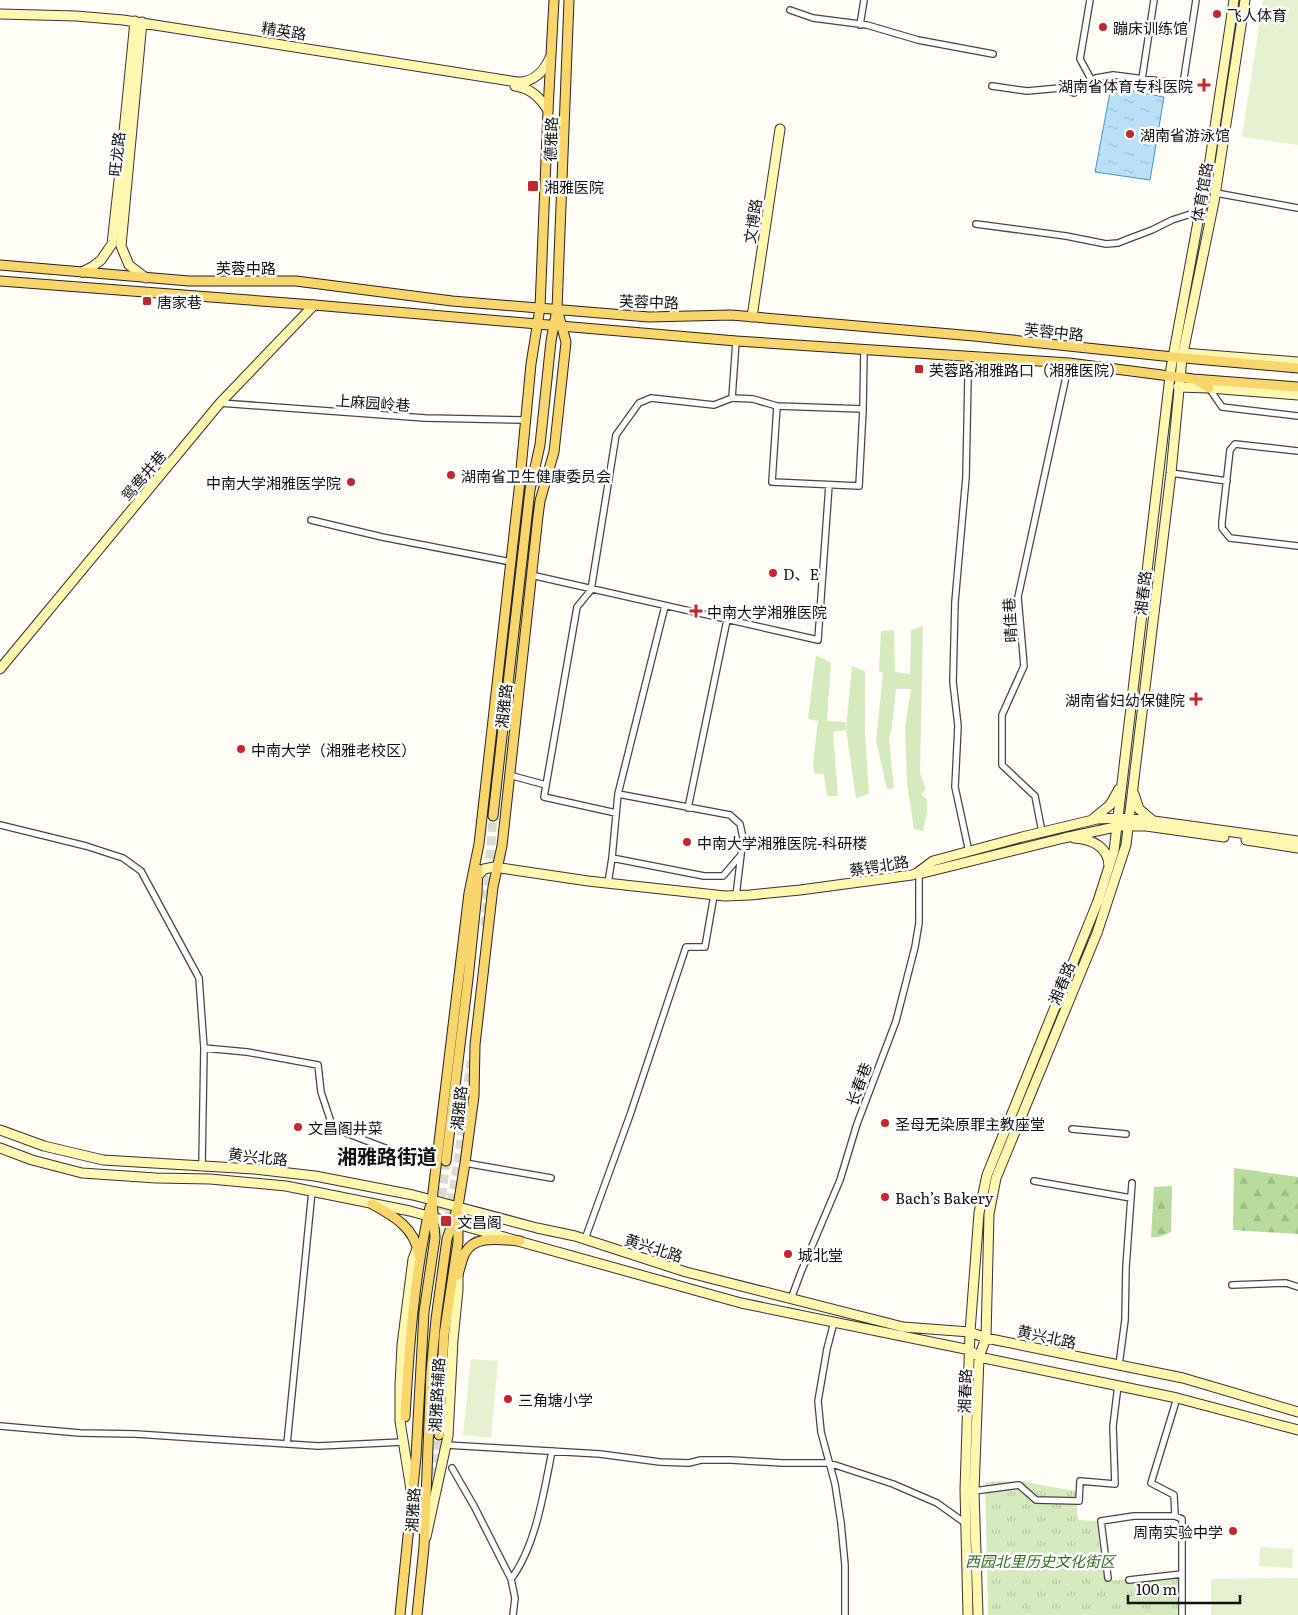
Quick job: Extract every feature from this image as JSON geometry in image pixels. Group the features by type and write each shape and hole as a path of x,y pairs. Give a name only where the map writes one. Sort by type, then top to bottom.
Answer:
{"main road":[{"name":"德雅路","path":"540,308 554,0"},
{"name":"德雅路","path":"558,309 569,0"},
{"name":"芙蓉中路","path":"0,265 189,281 296,281 452,301 649,317 731,315 974,336 1298,368"},
{"name":"芙蓉中路","path":"0,281 314,305 736,341 1069,363 1180,378 1298,386"},
{"name":"湘雅路","path":"400,1615 416,1457 424,1312 435,1238 431,1217 432,1200 442,1160 466,998 478,893 479,844 531,364 540,308"},
{"name":"湘雅路","path":"493,816 530,490 540,445 552,342 558,326 558,309"},
{"name":"湘雅路","path":"417,1615 424,1547 433,1348 444,1257 447,1239 455,1224 474,1096 475,1045 493,886 502,846 540,501 554,452 566,342 558,326"},
{"path":"1193,379 1209,388"},
{"name":"湘雅路","path":"442,1160 469,893 479,844"},
{"path":"372,1204 386,1211 404,1225 412,1235 417,1248 419,1264"},
{"path":"405,1417 419,1264 424,1232 431,1217"},
{"path":"438,1435 444,1335 458,1242 455,1224"},
{"path":"450,1302 466,1251 478,1242 493,1239 520,1241"}],"street":[{"path":"860,24 864,0"},
{"path":"1090,0 1080,59 1092,81"},
{"path":"1142,79 1154,0"},
{"path":"992,86 1027,91 1060,88 1074,93 1096,78 1113,75 1182,84 1196,0"},
{"name":"体育馆路","path":"1179,356 1234,0"},
{"name":"体育馆路","path":"1179,356 1216,193 1245,0"},
{"path":"790,10 813,18 867,25 918,40 993,54"},
{"name":"精英路","path":"0,16 76,16 523,83 535,78 546,68 550,57"},
{"name":"精英路","path":"138,24 520,87 534,94 548,110"},
{"name":"旺龙路","path":"82,272 101,260 112,244 138,24"},
{"name":"旺龙路","path":"138,24 121,246 129,265 146,278"},
{"name":"文博路","path":"752,317 780,130"},
{"path":"1216,193 1298,208"},
{"path":"976,224 1066,236 1106,244 1118,243 1172,220 1200,211"},
{"name":"鸳鸯井巷","path":"0,669 220,403 314,305"},
{"path":"732,398 736,341"},
{"path":"777,406 772,482 859,486 864,410 864,349"},
{"name":"芙蓉中路","path":"1179,356 1298,362"},
{"name":"湘春路","path":"968,1615 964,1490 970,1332 979,1213 987,1175 1109,871 1114,851 1170,376 1179,356"},
{"name":"湘春路","path":"978,1615 974,1491 979,1357 986,1338 989,1214 996,1178 1097,933 1126,845 1171,474 1180,378 1179,356"},
{"path":"967,357 966,477 954,602 953,682 958,726 955,787 969,852"},
{"name":"晴佳巷","path":"1042,832 1035,796 1002,765 1002,715 1024,666 1018,597 1069,363"},
{"path":"1178,387 1298,395"},
{"path":"1209,388 1222,408 1298,416"},
{"path":"616,813 544,797 577,607 591,590 616,435 639,403 651,398 714,405 732,398 753,399 777,406 864,410"},
{"name":"上麻园岭巷","path":"220,403 425,418 526,420"},
{"path":"1298,450 1235,444 1230,450 1222,522 1222,528 1230,538 1298,546"},
{"path":"1171,474 1226,481"},
{"path":"531,575 818,640 829,485"},
{"path":"311,520 511,562"},
{"path":"608,883 618,794 665,606"},
{"path":"688,808 727,620"},
{"path":"1091,820 1110,805 1118,791 1123,774"},
{"path":"510,775 546,785"},
{"path":"1126,845 1131,833 1150,824 1139,809 1133,787"},
{"path":"618,794 730,815 740,824 743,838 736,896"},
{"name":"蔡锷北路","path":"919,873 933,861 1091,820 1150,824 1298,841"},
{"name":"蔡锷北路","path":"498,867 608,883 736,896 834,886 912,875 1064,838 1118,822"},
{"name":"蔡锷北路","path":"1150,824 1298,848"},
{"path":"0,825 86,846 123,858 141,871 199,978 204,1048 202,1165"},
{"path":"1064,838 1088,839 1099,846 1107,856 1109,871"},
{"path":"612,858 704,876 723,876 742,855"},
{"path":"469,893 478,875 489,867 498,867"},
{"name":"长春巷","path":"791,1299 840,1180 857,1124 896,1022 915,947 919,923 919,873"},
{"path":"585,1239 630,1115 686,947 705,947 714,895"},
{"path":"204,1048 247,1052 318,1065 321,1092 333,1128 401,1154 442,1160"},
{"path":"1072,1129 1126,1134"},
{"name":"黄兴北路","path":"0,1130 44,1146 94,1159 254,1168 315,1176 432,1200 585,1239 686,1272 903,1327 970,1332 986,1338 1119,1364 1183,1378 1298,1412"},
{"name":"黄兴北路","path":"0,1148 32,1160 82,1173 236,1181 286,1186 372,1204 431,1217 741,1303 970,1350 979,1357 1177,1398 1298,1430"},
{"path":"465,1163 551,1178"},
{"path":"1034,1181 1131,1198"},
{"path":"1119,1364 1125,1320 1126,1267 1132,1183"},
{"path":"287,1444 312,1191"},
{"path":"411,1494 399,1416 402,1345 412,1259 424,1232"},
{"name":"湘雅路辅路","path":"424,1547 446,1446 452,1340 458,1290 458,1242"},
{"path":"1232,1284 1286,1283 1298,1287"},
{"path":"834,1322 827,1349 818,1401 821,1432 835,1484 841,1523 845,1565 845,1615"},
{"path":"974,1491 1019,1485 1036,1500 1079,1501 1080,1481 1115,1484 1113,1426 1118,1385"},
{"path":"1175,1516 1174,1495 1150,1483 1177,1398"},
{"path":"0,1426 80,1433 136,1434 318,1446 403,1442"},
{"path":"446,1446 600,1454 660,1462 731,1460 829,1463 920,1495 937,1503 965,1523"},
{"path":"511,1578 520,1567 532,1536 552,1451"},
{"path":"452,1468 511,1578 515,1598 513,1615"},
{"path":"1108,1578 1101,1521 1134,1516 1175,1516 1182,1520 1182,1615"},
{"path":"1129,1580 1182,1574"}],"green space":[{"path":"1263,0 1298,0 1298,145 1242,137"},
{"path":"923,626 920,773 926,789 921,794 927,799 927,812 923,831 914,829 907,784 905,727 911,689 896,689 889,739 894,788 887,789 876,741 883,673 879,671 881,631 894,630 895,672 910,674 911,630"},
{"path":"816,655 831,663 827,721 845,722 846,728 852,666 865,671 865,734 869,794 856,798 846,730 833,732 838,796 827,796 824,774 814,773 813,763 818,721 808,719"},
{"path":"1234,1168 1298,1177 1298,1234 1233,1230"},
{"path":"1172,1186 1171,1232 1159,1237 1151,1237 1154,1187"},
{"path":"471,1359 498,1361 491,1438 463,1435"},
{"name":"西园北里历史文化街区","path":"1018,1481 1076,1491 1078,1520 1097,1521 1101,1563 1107,1581 1179,1575 1179,1615 988,1615 985,1482"},
{"path":"1260,1547 1293,1549 1292,1568 1259,1566"},
{"path":"1298,1578 1298,1615 1211,1615 1211,1579"}],"water":[{"name":"湖南省游泳馆","path":"1111,87 1164,97 1150,180 1095,172"}],"tunnel":[{"path":"485,926 493,816"},
{"path":"447,1229 471,1061"},
{"path":"437,1237 446,1161"},
{"path":"429,1503 439,1435"}],"place":[{"name":"飞人体育","path":"1217,14"},
{"name":"蹦床训练馆","path":"1103,27"},
{"name":"湖南省体育专科医院","path":"1204,85"},
{"name":"湖南省游泳馆","path":"1130,134"},
{"name":"湘雅医院","path":"533,186"},
{"name":"唐家巷","path":"147,301"},
{"name":"芙蓉路湘雅路口（湘雅医院）","path":"919,369"},
{"name":"湖南省卫生健康委员会","path":"451,475"},
{"name":"中南大学湘雅医学院","path":"351,482"},
{"name":"D、E","path":"773,573"},
{"name":"中南大学湘雅医院","path":"696,611"},
{"name":"湖南省妇幼保健院","path":"1196,699"},
{"name":"中南大学（湘雅老校区）","path":"241,749"},
{"name":"中南大学湘雅医院-科研楼","path":"687,842"},
{"name":"圣母无染原罪主教座堂","path":"885,1123"},
{"name":"文昌阁井菜","path":"298,1127"},
{"name":"Bach’s Bakery","path":"885,1197"},
{"name":"文昌阁","path":"446,1221"},
{"name":"城北堂","path":"788,1254"},
{"name":"三角塘小学","path":"508,1399"},
{"name":"周南实验中学","path":"1233,1531"}],"district":[{"name":"湘雅路街道","path":"387,1155"}]}
